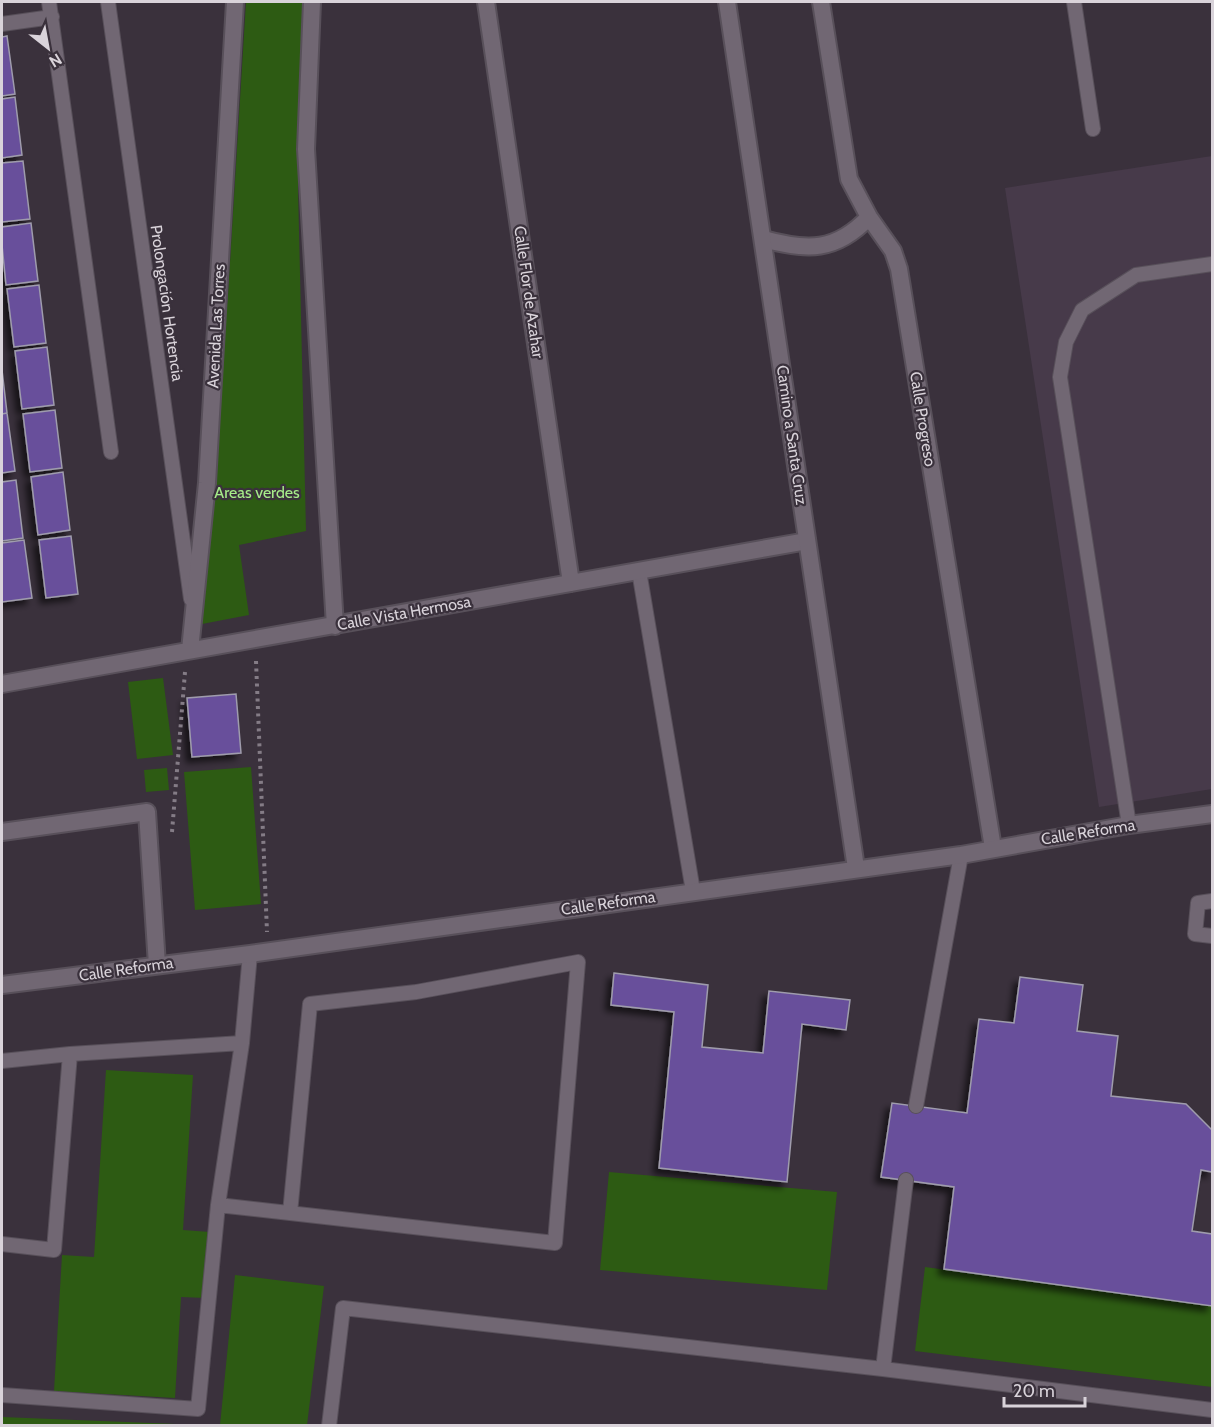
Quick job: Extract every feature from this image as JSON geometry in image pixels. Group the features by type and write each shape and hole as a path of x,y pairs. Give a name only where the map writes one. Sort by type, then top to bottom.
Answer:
{"street":[{"name":"Avenida Las Torres","path":"188,650 207,483 235,2"},
{"path":"312,2 306,149 335,626"},
{"name":"Calle Flor de Azahar","path":"486,2 571,582"},
{"name":"Camino a Santa Cruz","path":"728,2 856,868"},
{"name":"Calle Progreso","path":"821,2 849,180 869,217 893,251 899,269 993,848"},
{"path":"763,239 790,246 826,246 855,232 869,217"},
{"name":"Calle Vista Hermosa","path":"2,684 807,541"},
{"path":"2,832 147,812 157,965"},
{"name":"Calle Reforma","path":"2,986 961,855 1129,825 1212,814"}],"lane":[{"path":"50,2 111,452"},
{"name":"Prolongación Hortencia","path":"108,2 193,610"},
{"path":"1074,2 1093,129"},
{"path":"2,24 52,17"},
{"path":"1129,825 1060,377 1066,342 1082,310 1136,275 1212,264"},
{"path":"639,571 693,891"},
{"path":"916,1106 961,855"},
{"path":"1212,901 1198,903 1195,934 1212,936"},
{"path":"2,1395 198,1409 218,1204 242,1043 259,952"},
{"path":"218,1204 555,1243 578,962 416,992 310,1004 290,1212"},
{"path":"2,1061 70,1054 242,1043"},
{"path":"2,1244 54,1250 70,1054"},
{"path":"883,1369 906,1180"},
{"path":"329,1425 343,1308 883,1369 1212,1410"}],"path":[{"path":"255,639 259,952"},
{"path":"171,841 188,650"}],"shaded area":[{"path":"1212,156 1212,789 1099,807 1005,188"}],"green space":[{"name":"Areas verdes","path":"246,2 303,2 298,188 306,531 239,545 249,615 202,624 202,559 228,295"},
{"path":"163,678 173,755 137,759 128,682"},
{"path":"251,767 261,904 195,910 184,772"},
{"path":"167,768 169,790 146,792 144,770"},
{"path":"106,1070 193,1075 183,1230 210,1232 206,1298 181,1297 175,1398 54,1391 62,1255 94,1257"},
{"path":"609,1172 837,1192 827,1290 600,1270"},
{"path":"925,1267 1212,1306 1212,1387 915,1351"},
{"path":"235,1275 324,1286 307,1425 220,1425"},
{"path":"2,1417 201,1425 2,1426"}],"building":[{"path":"7,36 15,94 2,96 2,37"},
{"path":"15,97 22,155 2,158 2,99"},
{"path":"23,161 30,219 2,222 2,163"},
{"path":"31,223 38,281 6,285 2,227"},
{"path":"39,285 46,343 14,347 7,289"},
{"path":"47,347 54,405 22,409 15,351"},
{"path":"2,370 7,413 2,414"},
{"path":"55,410 62,468 30,472 23,414"},
{"path":"7,413 15,471 2,473 2,414"},
{"path":"63,472 70,530 38,535 31,477"},
{"path":"16,480 23,538 2,541 2,482"},
{"path":"71,536 78,594 46,598 39,540"},
{"path":"24,540 32,598 2,602 2,543"},
{"path":"236,694 241,753 192,757 187,698"},
{"path":"614,973 708,985 702,1047 763,1053 769,991 850,1000 846,1030 802,1024 787,1182 659,1168 674,1012 611,1005"},
{"path":"1020,977 1083,985 1077,1031 1118,1036 1111,1096 1186,1104 1212,1130 1212,1172 1201,1170 1192,1231 1212,1234 1212,1306 944,1269 954,1187 881,1177 892,1103 967,1113 979,1019 1014,1023"}]}
